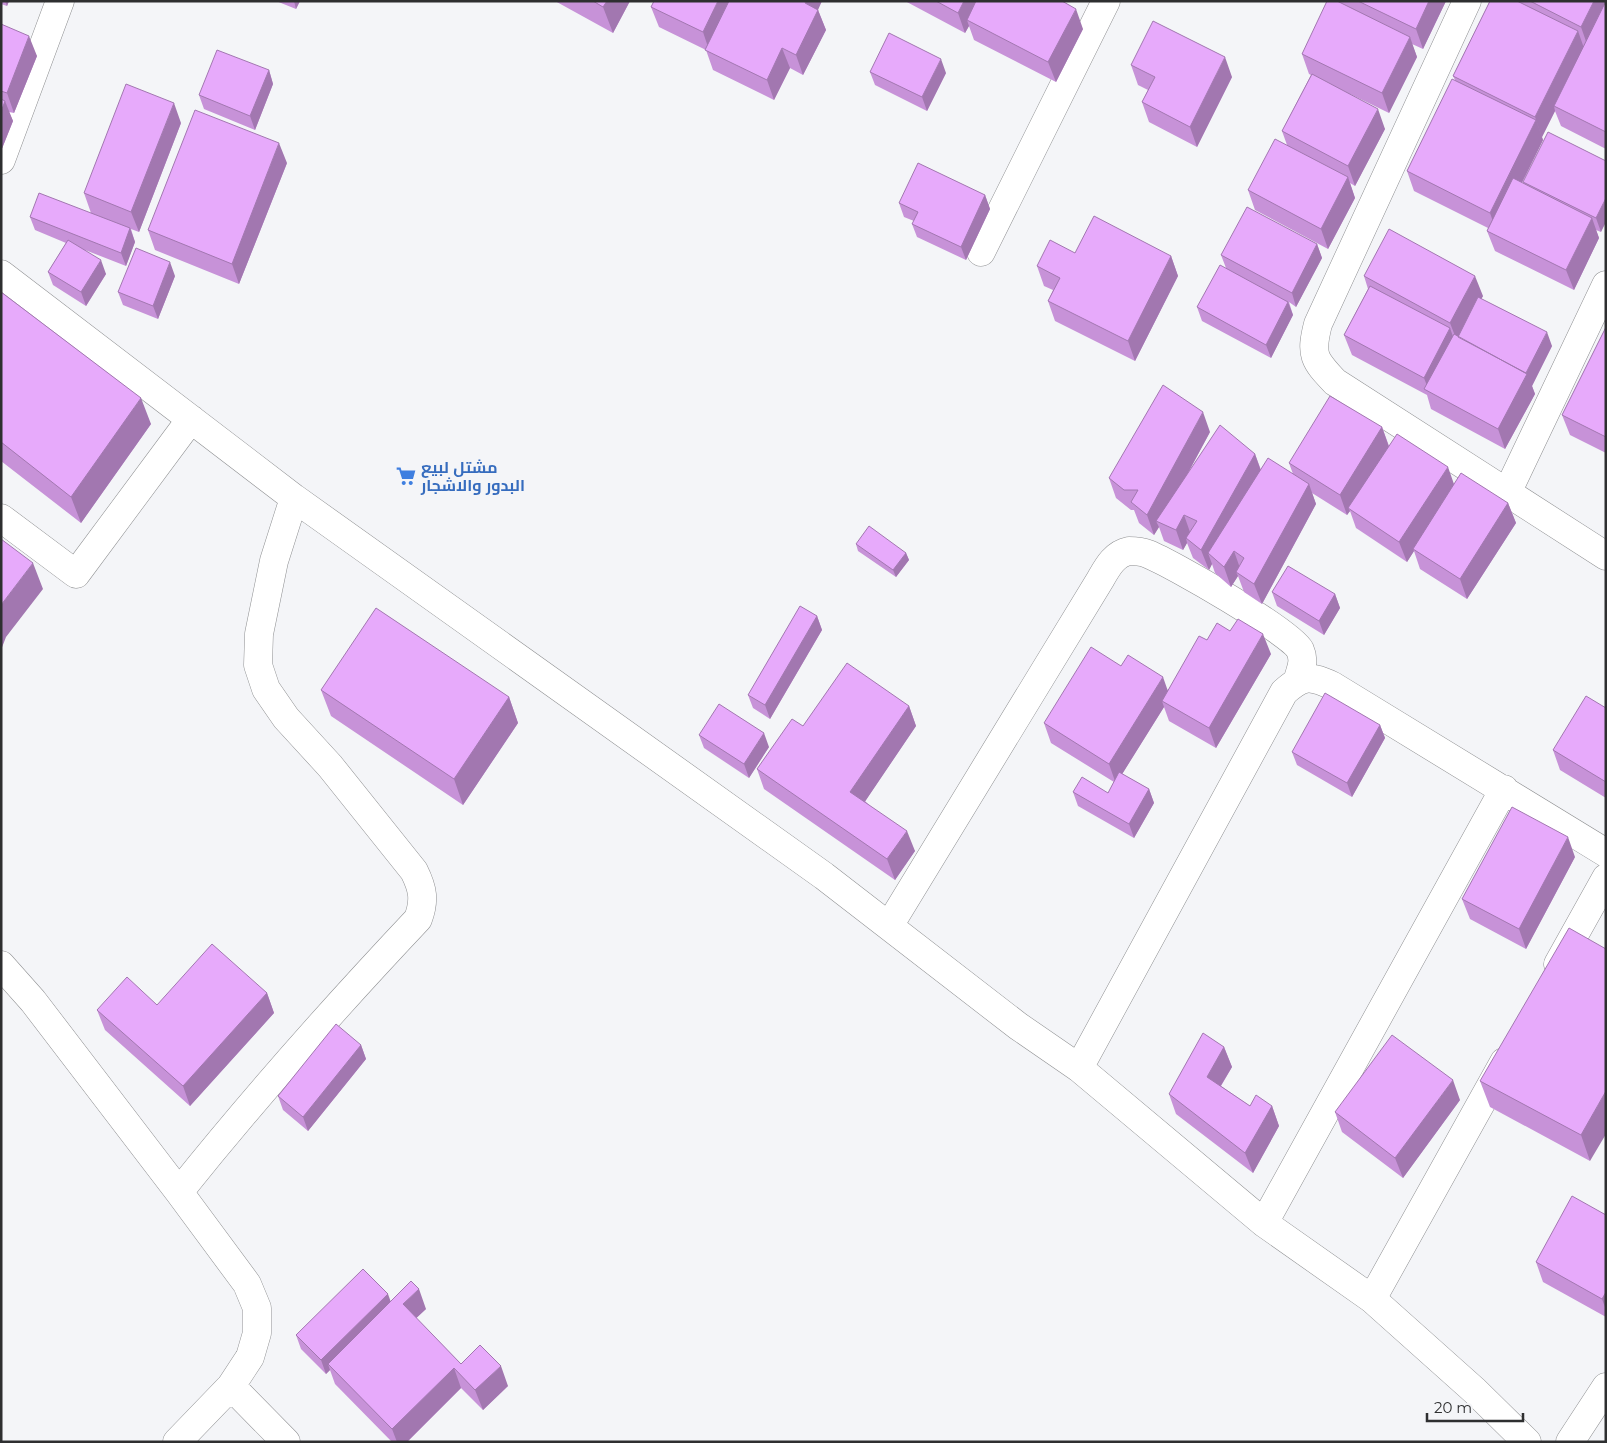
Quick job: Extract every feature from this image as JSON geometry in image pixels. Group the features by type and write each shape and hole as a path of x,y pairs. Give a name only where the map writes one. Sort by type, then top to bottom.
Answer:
{"street":[{"path":"1,160 60,1"},
{"path":"981,252 1106,1"},
{"path":"1467,1 1318,324 1312,347 1317,363 1335,382 1606,556"},
{"path":"1,274 294,498 808,865 1018,1026 1079,1068 1264,1223 1372,1299 1475,1391 1527,1442"},
{"path":"1507,492 1606,285"},
{"path":"1,518 76,574 191,419"},
{"path":"179,1192 322,1022 418,919 424,904 422,888 414,871 330,766 286,718 266,689 263,681 258,664 259,634 274,561 294,498"},
{"path":"889,926 1100,580 1120,554 1131,551 1147,554 1219,593 1282,633 1299,648 1304,661 1298,679 1284,692 1079,1068"},
{"path":"1298,679 1316,678 1334,686 1606,853"},
{"path":"1264,1223 1504,789"},
{"path":"1544,990 1606,878"},
{"path":"1,965 33,1001 179,1192 247,1284 257,1308 257,1333 250,1357 231,1386 177,1442"},
{"path":"1372,1299 1515,1041"},
{"path":"231,1386 286,1442"},
{"path":"1570,1442 1606,1388"}],"building":[{"path":"593,1 607,1 603,7"},
{"path":"654,1 718,1 703,32 651,7"},
{"path":"729,1 806,1 805,3 818,10 796,55 782,48 767,80 705,50"},
{"path":"936,1 964,1 958,13"},
{"path":"976,1 1062,1 1076,9 1048,62 967,20"},
{"path":"1327,1 1337,1 1410,37 1382,93 1302,54"},
{"path":"1358,1 1429,1 1416,29"},
{"path":"1490,1 1517,1 1578,31 1535,117 1453,76"},
{"path":"1530,1 1594,1 1581,27"},
{"path":"1606,1 1606,132 1554,106"},
{"path":"1153,21 1225,57 1190,127 1142,102 1155,77 1131,65"},
{"path":"1,24 29,36 7,93 1,91"},
{"path":"889,33 941,59 922,97 870,72"},
{"path":"217,50 269,70 250,116 199,95"},
{"path":"1312,74 1378,109 1348,166 1282,131"},
{"path":"1452,79 1536,120 1490,213 1407,171"},
{"path":"126,84 174,103 131,212 84,193"},
{"path":"1,99 5,101 1,112"},
{"path":"195,110 279,143 232,264 148,230"},
{"path":"1548,132 1606,161 1606,198 1596,218 1523,182"},
{"path":"1275,139 1348,177 1321,229 1248,190"},
{"path":"918,163 985,195 961,247 912,224 918,212 899,203"},
{"path":"1513,178 1592,218 1566,270 1487,231"},
{"path":"39,193 130,228 121,253 30,217"},
{"path":"1247,207 1317,244 1292,293 1221,255"},
{"path":"1094,216 1171,256 1128,341 1048,301 1060,278 1037,266 1050,240 1075,253"},
{"path":"1389,229 1475,276 1450,323 1364,276"},
{"path":"68,240 101,260 81,292 48,272"},
{"path":"136,248 170,262 153,306 118,292"},
{"path":"1220,265 1288,302 1266,345 1197,307"},
{"path":"1370,286 1450,328 1424,378 1344,335"},
{"path":"1,292 141,398 71,497 1,442"},
{"path":"1478,297 1547,332 1526,373 1458,337"},
{"path":"1606,327 1606,437 1562,415"},
{"path":"1454,334 1527,374 1498,429 1424,389"},
{"path":"1163,385 1203,412 1147,515 1131,502 1138,490 1124,490 1109,478"},
{"path":"1330,396 1382,427 1340,495 1289,463"},
{"path":"1220,425 1255,454 1201,550 1186,538 1197,521 1184,515 1176,530 1156,521"},
{"path":"1397,434 1448,467 1399,542 1348,508"},
{"path":"1268,458 1309,484 1254,584 1236,572 1244,558 1234,551 1224,567 1208,553"},
{"path":"1461,473 1508,503 1460,579 1413,549"},
{"path":"869,526 906,553 893,570 856,544"},
{"path":"1,539 33,563 1,605"},
{"path":"1288,566 1335,594 1319,621 1272,592"},
{"path":"800,606 817,616 765,705 748,695"},
{"path":"376,608 509,697 454,779 321,690"},
{"path":"1238,619 1263,634 1209,728 1162,701 1199,636 1207,640 1217,623 1230,631"},
{"path":"1091,647 1121,666 1128,655 1163,677 1109,764 1044,723"},
{"path":"847,663 909,706 850,792 907,831 887,859 757,769 792,719 803,726"},
{"path":"1325,693 1380,725 1347,783 1292,752"},
{"path":"1586,696 1606,708 1606,782 1553,750"},
{"path":"719,704 764,733 744,764 699,735"},
{"path":"1119,772 1149,789 1129,824 1073,792 1082,777 1108,793"},
{"path":"1512,807 1568,837 1519,929 1462,899"},
{"path":"1569,928 1606,949 1606,1091 1581,1135 1480,1081"},
{"path":"212,944 267,993 183,1086 97,1010 127,977 157,1005"},
{"path":"336,1024 361,1045 303,1117 278,1096"},
{"path":"1203,1033 1224,1047 1207,1077 1250,1106 1256,1095 1272,1106 1245,1153 1169,1094"},
{"path":"1392,1035 1453,1080 1395,1158 1335,1112"},
{"path":"1572,1196 1606,1215 1606,1292 1602,1299 1536,1262"},
{"path":"363,1269 388,1294 321,1360 296,1335"},
{"path":"411,1281 419,1289 403,1304 461,1364 480,1345 501,1366 475,1390 454,1368 392,1429 328,1364"}],"place":[{"name":"مشتل لبيع البدور والاشجار","path":"406,476"}]}
